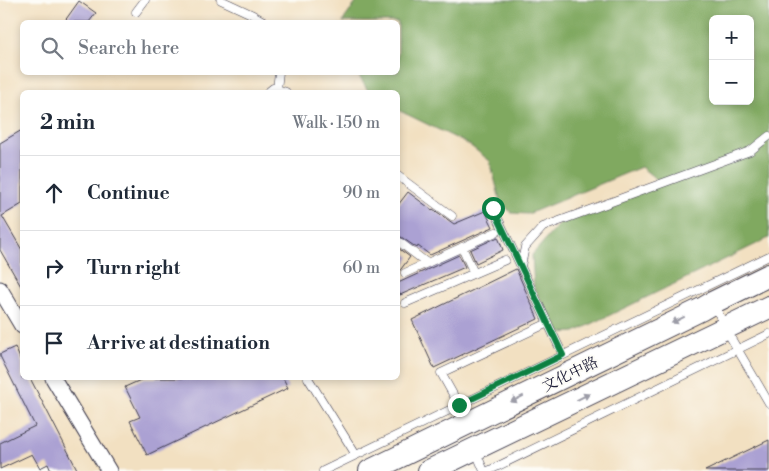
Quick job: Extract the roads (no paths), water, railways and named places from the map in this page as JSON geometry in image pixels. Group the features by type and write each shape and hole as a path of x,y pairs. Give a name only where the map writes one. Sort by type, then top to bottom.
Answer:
{"main road":[{"name":"文化中路","path":"363,463 702,309 769,275"},
{"name":"文化中路","path":"429,471 769,308"}],"street":[{"path":"0,289 20,323"},
{"path":"54,380 109,471"}],"lane":[{"path":"136,12 145,0"},
{"path":"222,0 262,20"},
{"path":"277,89 279,75"},
{"path":"270,90 273,88 280,90"},
{"path":"521,266 526,247 543,227 750,151 769,136"},
{"path":"400,177 452,216"},
{"path":"493,208 563,355"},
{"path":"405,273 496,232"},
{"path":"400,243 427,263"},
{"path":"462,247 474,273"},
{"path":"323,471 363,463 459,405 769,256"},
{"path":"405,303 505,260"},
{"path":"714,302 725,328 769,403"},
{"path":"459,405 441,373 548,323"},
{"path":"488,471 769,334"},
{"path":"309,380 363,463"},
{"path":"474,449 484,471"}]}
